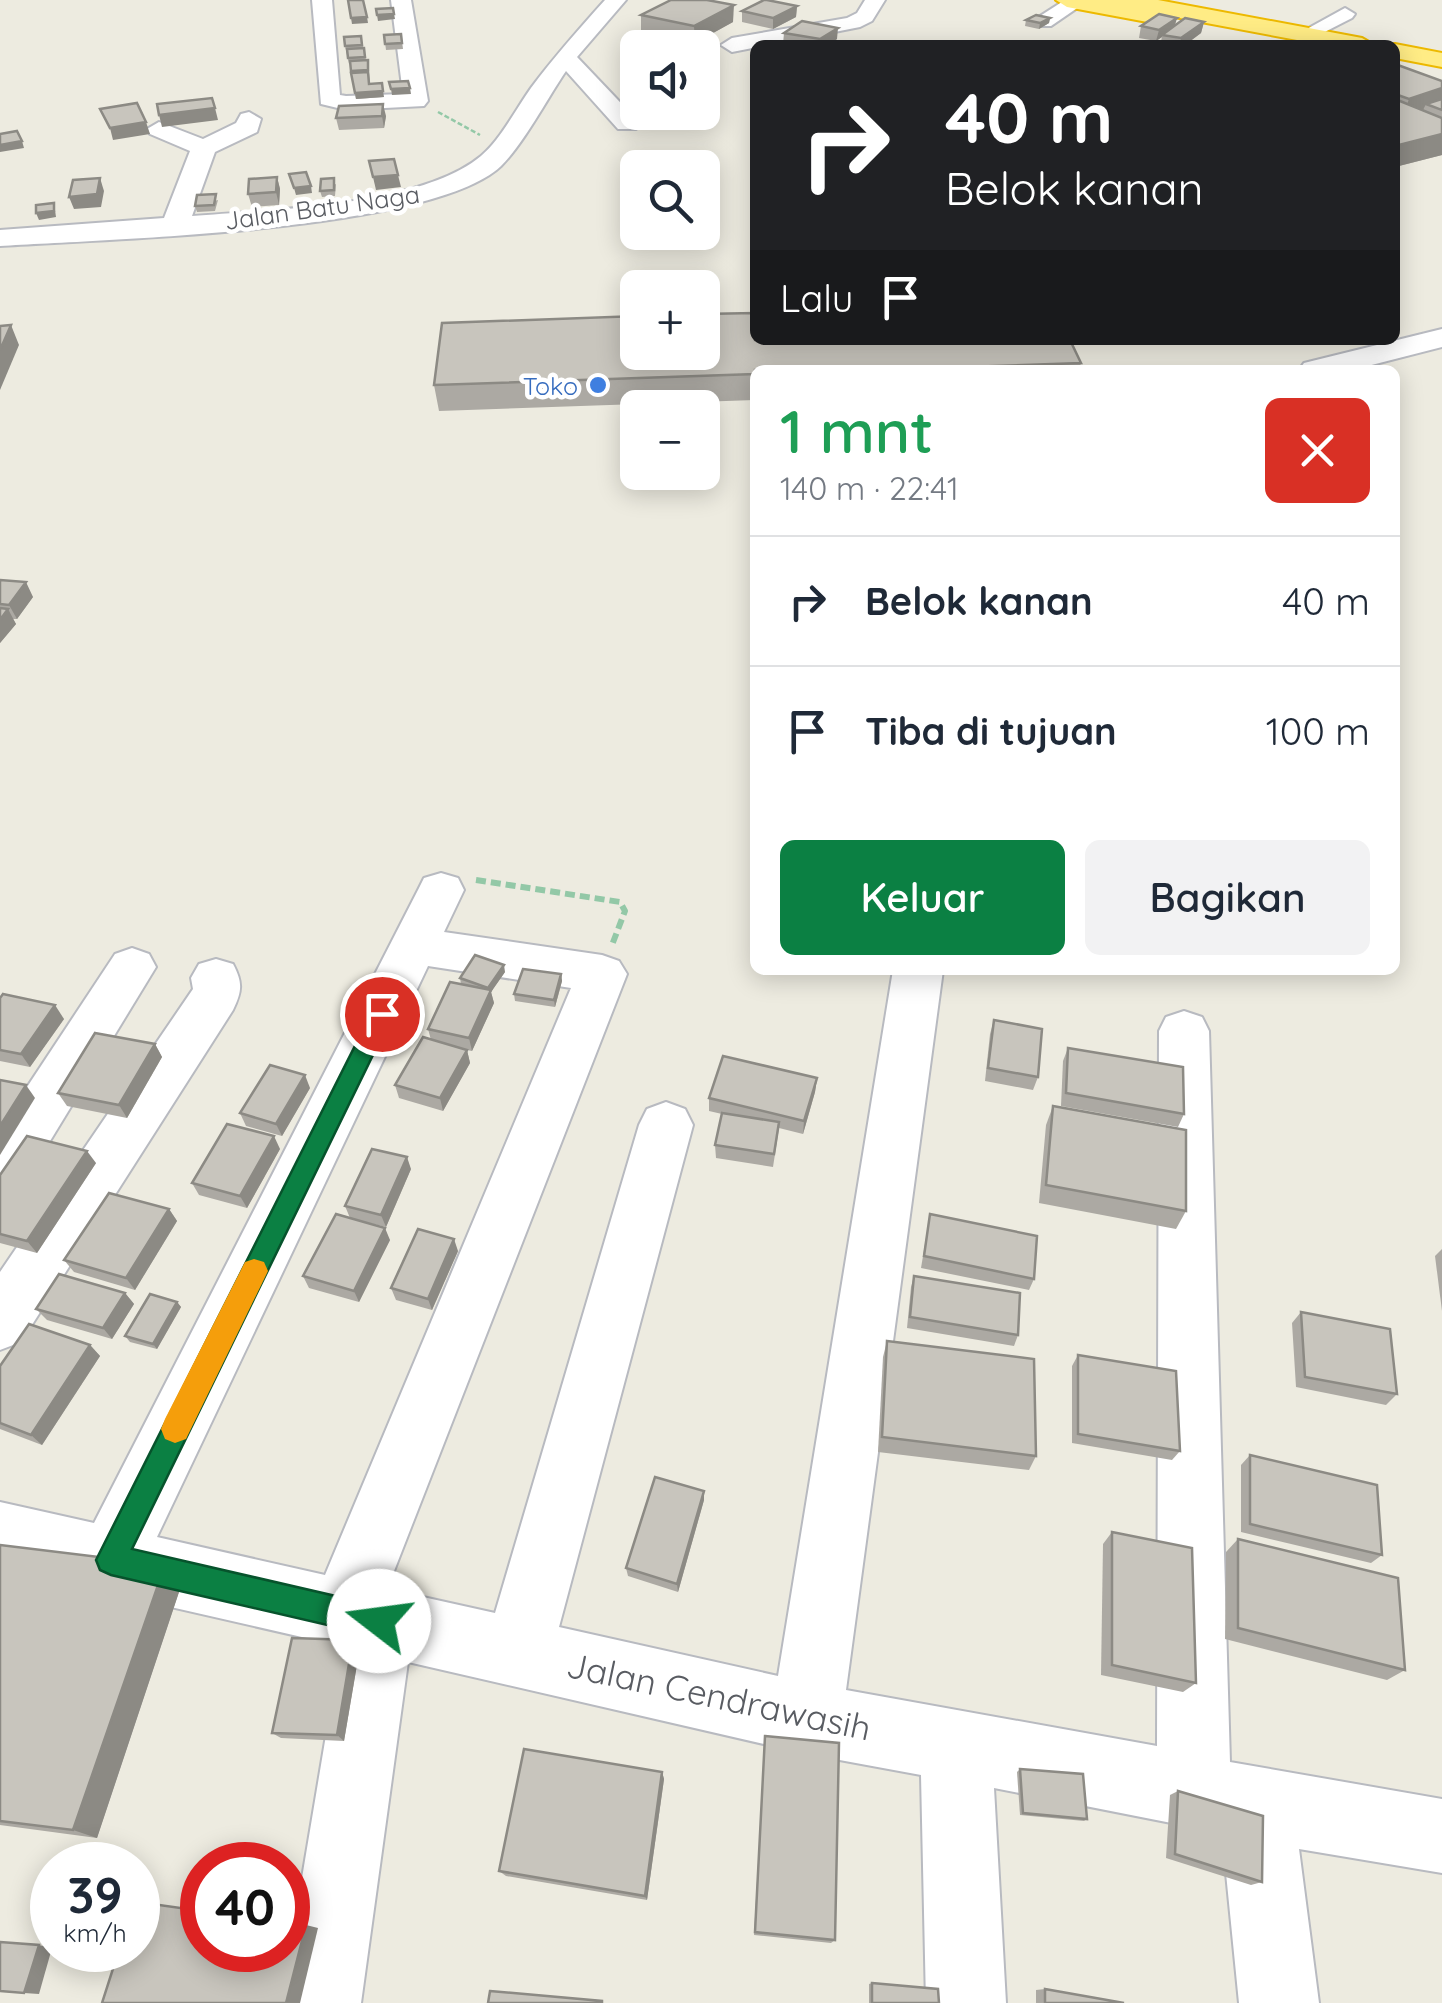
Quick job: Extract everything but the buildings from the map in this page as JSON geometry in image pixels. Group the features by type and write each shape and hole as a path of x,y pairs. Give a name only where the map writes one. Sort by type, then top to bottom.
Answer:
{"highway":[{"path":"1122,0 1305,40"},
{"path":"1071,1 1305,40"},
{"path":"1400,52 1442,60"},
{"path":"1400,63 1442,71"}],"street":[{"path":"322,0 333,41 332,102 416,100 399,36 401,0"},
{"name":"Jalan Batu Naga","path":"0,238 304,214 406,198 469,178 492,160 565,57 616,0"},
{"path":"760,40 853,23 865,17 875,0"},
{"path":"1044,22 1071,1"},
{"path":"1305,40 1345,14"},
{"path":"1164,38 1191,24"},
{"path":"732,45 750,42"},
{"path":"565,57 620,116"},
{"path":"175,224 204,148 248,127 249,120"},
{"path":"160,129 204,148"},
{"path":"1336,365 1442,338"},
{"path":"111,1560 441,890"},
{"path":"322,2003 361,1616 602,974 416,946"},
{"path":"0,1176 132,967"},
{"path":"808,1718 917,975"},
{"path":"0,1322 215,996 216,978"},
{"path":"1184,1031 1225,1797 1278,2003"},
{"path":"518,1652 666,1126"},
{"name":"Jalan Cendrawasih","path":"0,1535 808,1718 1442,1836"},
{"path":"956,1745 966,2003"}],"path":[{"path":"416,100 499,145"},
{"path":"441,890 448,880 459,878 620,902 625,911 602,974"}],"slow traffic":[{"path":"175,1429 254,1271"}],"place":[{"name":"Toko","path":"598,385"}],"route":[{"path":"379,1621 111,1560 382,1014"}]}
